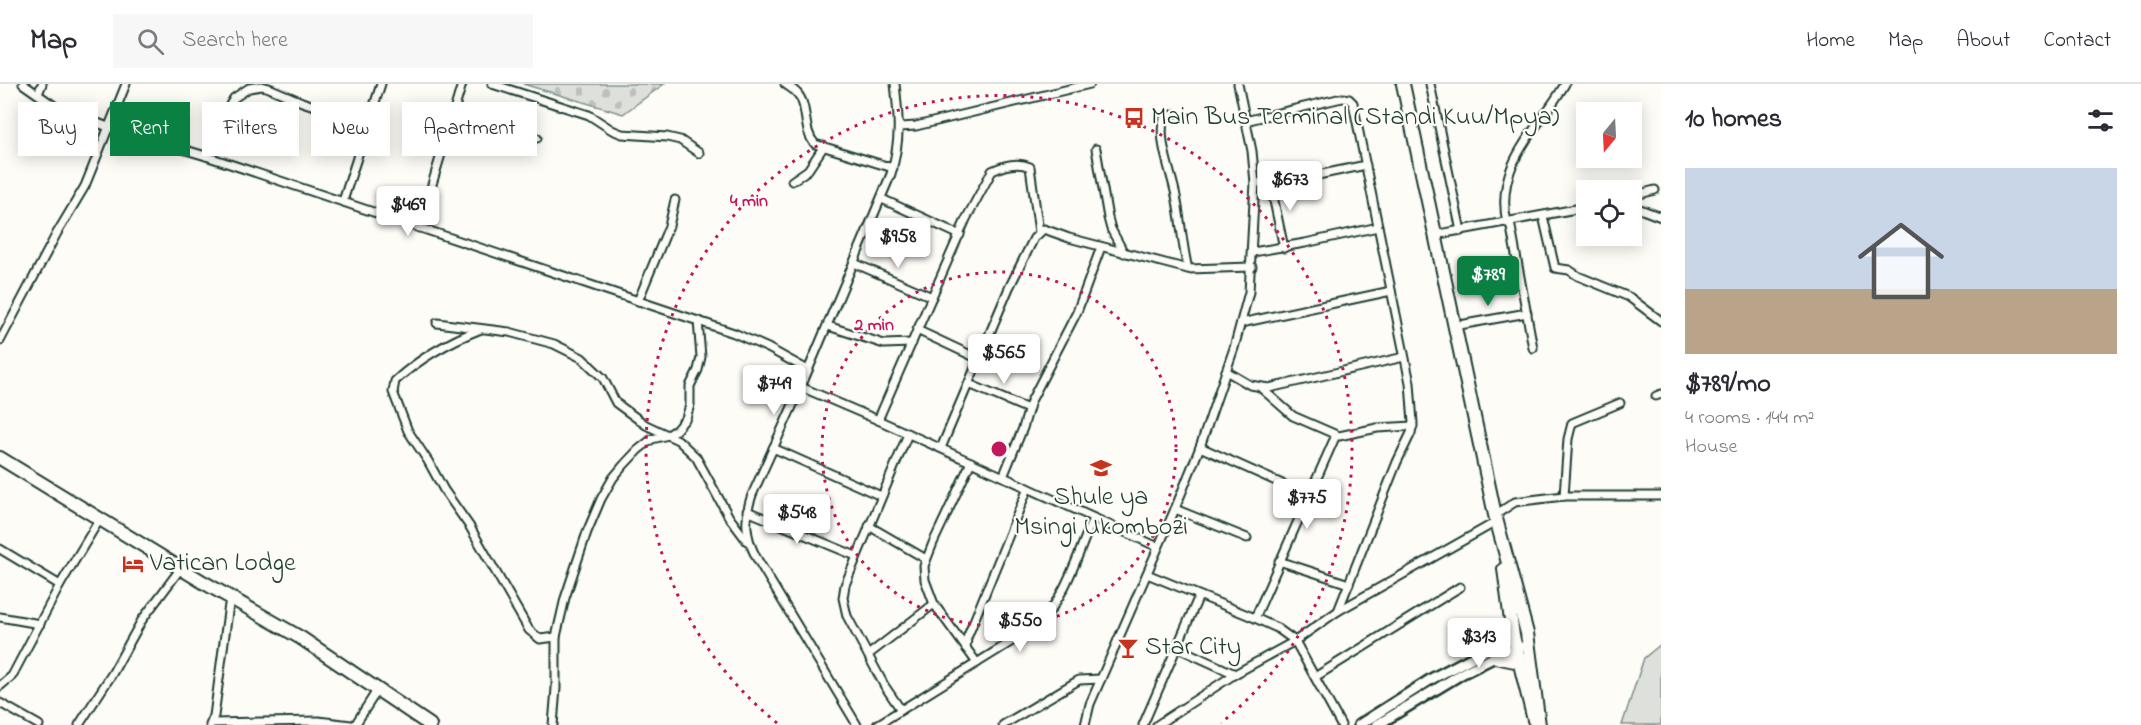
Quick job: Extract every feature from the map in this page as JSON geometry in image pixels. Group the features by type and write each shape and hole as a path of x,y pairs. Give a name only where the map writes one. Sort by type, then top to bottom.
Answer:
{"highway":[{"path":"1403,84 1496,519 1522,609 1520,662 1529,704 1538,725"},
{"path":"0,458 301,638 430,725"},
{"path":"1502,544 1507,601 1520,644 1538,725"},
{"path":"1495,657 1520,662"}],"main road":[{"path":"1377,725 1440,686 1520,644"},
{"path":"1359,725 1433,678 1520,644"}],"street":[{"path":"23,84 56,107 108,127 202,155"},
{"path":"38,94 42,84"},
{"path":"0,341 57,233 85,186 126,84"},
{"path":"376,102 381,84"},
{"path":"457,102 462,84"},
{"path":"492,84 589,115 622,134 667,136 680,140 699,153"},
{"path":"785,84 800,99 812,142 855,158 893,168"},
{"path":"748,542 747,511 828,326 893,168 900,127 895,84"},
{"path":"900,127 916,126 1090,84"},
{"path":"1085,725 1086,716 1101,679 1200,447 1226,371 1249,292 1255,183 1238,84"},
{"path":"1430,84 1461,231"},
{"path":"1533,348 1504,202 1509,172 1523,144 1564,84"},
{"path":"232,102 249,88 262,86 311,105"},
{"path":"1245,121 1342,98 1349,99 1353,103 1413,399 1411,433 1397,462 1338,611"},
{"path":"1175,114 1164,118 1162,132 1188,269"},
{"path":"792,181 808,170 824,146"},
{"path":"1096,149 1108,218 1111,229 1124,253"},
{"path":"206,156 734,333 808,370"},
{"path":"343,201 358,156"},
{"path":"419,228 441,156"},
{"path":"878,420 960,235 992,171 1008,165 1020,164 1027,165 1032,170 1039,232"},
{"path":"1255,183 1290,181 1366,165"},
{"path":"1270,182 1284,248"},
{"path":"1642,193 1654,190"},
{"path":"882,199 960,235"},
{"path":"638,301 669,226 675,200"},
{"path":"1434,235 1576,209"},
{"path":"1642,210 1661,217"},
{"path":"1543,216 1555,268 1569,270 1629,297 1661,321"},
{"path":"1253,252 1284,248 1378,227"},
{"path":"941,448 1009,288 1034,238 1044,229 1101,247 1188,269 1252,267"},
{"path":"1004,477 1028,410 1077,312 1101,247"},
{"path":"854,263 932,297"},
{"path":"1241,323 1391,291"},
{"path":"1454,326 1527,313"},
{"path":"552,725 556,688 556,637 587,532 609,484 638,450 652,439 668,435 676,430 682,422 690,405 690,386 698,370 701,357 698,321"},
{"path":"437,323 504,331 546,341 572,351 590,364 603,378 616,403 646,425 682,442 696,457 729,518 748,542 780,600 857,725"},
{"path":"828,326 884,344 912,343"},
{"path":"481,329 418,363 395,381 393,392 408,431 470,527 530,630 540,639 556,637"},
{"path":"917,330 979,359"},
{"path":"1226,371 1250,386 1269,388 1404,357"},
{"path":"969,384 1028,410"},
{"path":"801,387 1158,547"},
{"path":"1261,388 1293,416 1336,435 1346,436 1377,428 1413,426"},
{"path":"1564,496 1568,439 1572,423 1620,403"},
{"path":"901,710 847,616 843,598 845,585 856,556 908,434"},
{"path":"1255,618 1336,435"},
{"path":"1200,447 1309,496"},
{"path":"774,448 881,496"},
{"path":"971,462 924,566 925,580 934,604 978,663"},
{"path":"966,648 967,638 1028,488"},
{"path":"1157,725 1235,674 1295,641 1338,611 1496,519 1515,502 1564,496 1661,495"},
{"path":"1175,509 1247,538"},
{"path":"747,511 856,556"},
{"path":"0,686 12,676 60,585 101,517"},
{"path":"877,725 1038,625 1048,615 1058,599 1093,518"},
{"path":"869,526 926,559"},
{"path":"0,549 60,585"},
{"path":"1279,561 1349,584"},
{"path":"79,725 112,674 142,620 181,568"},
{"path":"1147,574 1255,618 1277,628 1295,641 1341,725"},
{"path":"1315,677 1460,587"},
{"path":"230,596 211,724 318,721 353,725 378,689"},
{"path":"1143,725 1199,596"},
{"path":"868,654 934,604"},
{"path":"0,616 40,624"},
{"path":"1178,648 1235,674"},
{"path":"1003,725 1079,680 1101,679"},
{"path":"0,703 39,725"}],"green space":[{"path":"523,84 664,84 623,114"},
{"path":"1661,644 1661,725 1622,725 1644,658"}],"place":[{"name":"Main Bus Terminal (Standi Kuu/Mpya)","path":"1134,118"},
{"name":"Shule ya Msingi Ukombozi","path":"1101,468"},
{"name":"Vatican Lodge","path":"133,564"},
{"name":"Star City","path":"1128,648"}]}
